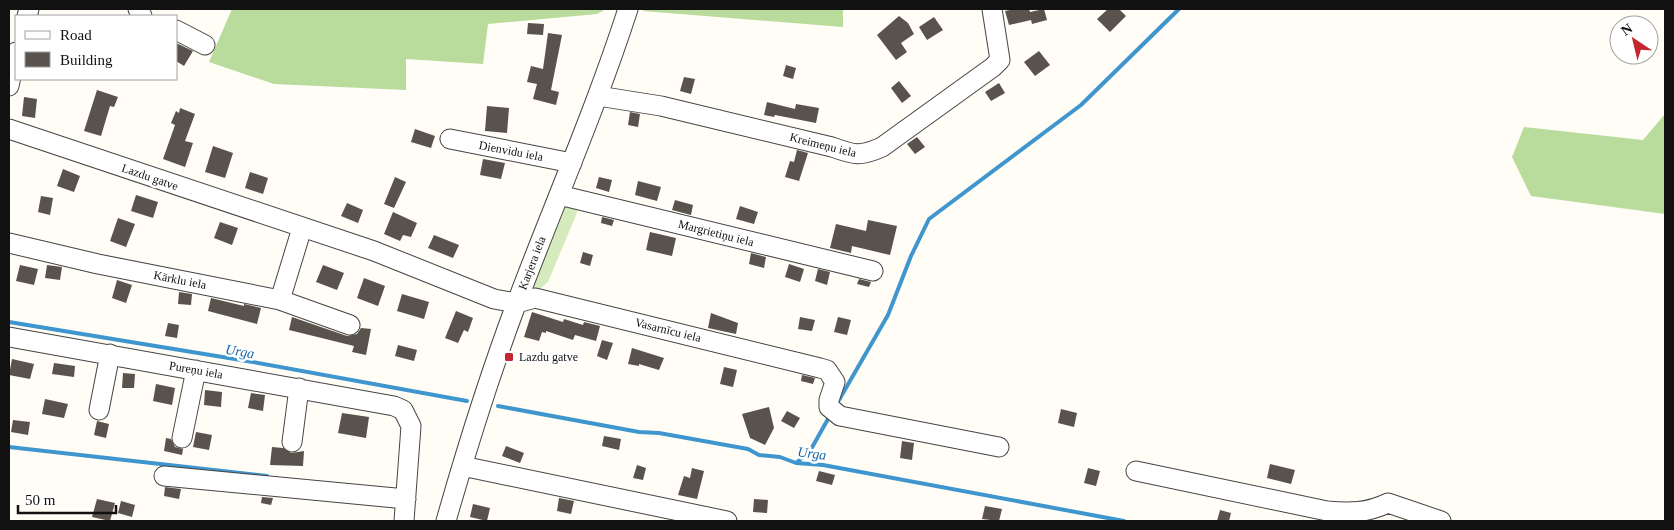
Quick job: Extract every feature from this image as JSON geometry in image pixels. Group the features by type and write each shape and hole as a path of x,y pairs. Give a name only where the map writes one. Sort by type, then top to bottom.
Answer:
{"street":[{"name":"Karjera iela","path":"446,521 462,466 517,303 598,96 628,9"},
{"name":"Kreimeņu iela","path":"598,96 662,106 832,147 854,155 868,154 882,147 993,68 1000,60 992,9"},
{"path":"178,31 205,45"},
{"path":"9,86 15,57"},
{"name":"Lazdu gatve","path":"9,129 374,251 494,299 517,303"},
{"name":"Dienvidu iela","path":"450,139 572,163"},
{"name":"Margrietiņu iela","path":"559,195 873,271"},
{"path":"280,300 302,228"},
{"name":"Kārklu iela","path":"9,243 98,264 280,300 350,325"},
{"name":"Vasarnīcu iela","path":"517,303 535,298 820,368 826,370 835,382 829,400 829,407 840,416 999,447"},
{"name":"Pureņu iela","path":"9,337 384,403 403,410 411,426 404,521"},
{"path":"99,410 110,354"},
{"path":"182,438 196,370"},
{"path":"292,442 299,388"},
{"path":"462,466 727,521"},
{"path":"1136,471 1327,511 1356,514 1388,503 1441,521"},
{"path":"164,476 406,499"}],"green space":[{"path":"232,9 606,9 597,14 488,24 483,64 406,59 406,90 274,84 209,62"},
{"path":"644,9 843,9 843,27 643,11"},
{"path":"1665,114 1665,214 1531,196 1512,157 1524,127 1643,140"},
{"path":"564,204 577,209 577,213 548,282 535,293 530,291"}],"building":[{"path":"1029,9 1030,12 1044,9 1047,20 1032,24 1031,20 1009,25 1005,11"},
{"path":"1108,9 1119,9 1126,16 1110,32 1097,19"},
{"path":"899,16 908,23 914,34 901,43 907,52 896,60 877,35"},
{"path":"934,17 943,30 927,40 919,27"},
{"path":"528,23 544,24 543,35 527,34"},
{"path":"548,33 562,35 551,90 559,92 556,105 533,99 537,84 527,82 531,66 543,69"},
{"path":"178,44 193,51 184,66 178,62"},
{"path":"1039,51 1050,65 1035,76 1024,62"},
{"path":"786,65 796,68 793,79 783,76"},
{"path":"684,77 695,79 691,94 680,91"},
{"path":"899,81 911,96 902,103 891,88"},
{"path":"999,83 1005,93 991,101 985,92"},
{"path":"97,90 118,97 114,107 110,106 101,136 84,131"},
{"path":"24,97 37,99 35,118 22,116"},
{"path":"767,102 795,109 796,104 819,108 816,123 775,115 774,117 764,115"},
{"path":"487,106 509,108 507,133 485,131"},
{"path":"180,108 195,114 185,141 193,143 185,167 163,159 175,125 171,123 176,111 179,113"},
{"path":"630,112 640,114 638,127 628,125"},
{"path":"415,129 435,136 431,148 411,142"},
{"path":"917,137 925,147 915,154 907,144"},
{"path":"213,146 233,153 225,178 205,172"},
{"path":"797,150 808,153 799,181 785,177 790,161 794,162"},
{"path":"483,159 505,163 501,179 480,175"},
{"path":"63,169 80,176 74,192 57,186"},
{"path":"250,172 268,178 263,194 245,188"},
{"path":"395,177 406,182 394,208 384,204"},
{"path":"599,177 612,180 609,192 596,188"},
{"path":"638,181 661,187 657,201 635,195"},
{"path":"136,195 158,202 153,218 131,211"},
{"path":"41,196 53,198 50,215 38,212"},
{"path":"675,200 693,205 691,215 672,210"},
{"path":"347,203 363,210 358,223 341,216"},
{"path":"740,206 758,212 754,224 736,219"},
{"path":"393,212 417,223 411,237 403,235 400,241 384,234"},
{"path":"602,217 614,220 612,226 601,223"},
{"path":"118,218 135,224 126,247 110,241"},
{"path":"868,220 897,226 890,255 852,246 851,253 830,248 836,224 866,231"},
{"path":"220,222 238,228 232,245 214,238"},
{"path":"650,232 676,238 672,256 646,250"},
{"path":"434,235 459,245 453,258 428,248"},
{"path":"583,252 593,255 590,266 580,263"},
{"path":"751,253 766,257 764,268 749,264"},
{"path":"789,264 804,269 800,282 785,277"},
{"path":"20,265 38,269 34,285 16,281"},
{"path":"47,265 62,267 60,280 45,278"},
{"path":"323,265 344,273 337,290 316,282"},
{"path":"818,269 830,272 827,285 815,281"},
{"path":"364,278 385,286 378,306 357,298"},
{"path":"859,279 871,282 869,287 857,284"},
{"path":"117,280 132,285 126,303 112,298"},
{"path":"179,292 192,294 191,305 178,304"},
{"path":"402,294 429,302 424,319 397,311"},
{"path":"211,298 261,308 257,324 208,311"},
{"path":"456,311 473,318 468,332 464,330 458,343 445,338"},
{"path":"532,312 563,322 564,319 583,325 584,322 600,326 596,341 575,335 573,340 546,331 546,333 542,332 539,341 524,337"},
{"path":"711,313 738,323 736,334 708,328"},
{"path":"292,317 347,336 357,334 361,328 371,329 366,355 352,352 354,346 289,330"},
{"path":"800,317 815,320 812,331 798,329"},
{"path":"838,317 851,320 847,335 834,332"},
{"path":"168,323 179,325 177,338 165,336"},
{"path":"602,340 613,343 607,360 597,356"},
{"path":"398,345 417,350 414,361 395,356"},
{"path":"632,348 664,358 659,370 639,364 639,366 628,364"},
{"path":"12,359 34,364 30,379 9,375"},
{"path":"54,363 75,366 74,377 52,374"},
{"path":"724,367 737,370 733,387 720,384"},
{"path":"123,373 135,374 134,388 122,388"},
{"path":"802,375 815,378 813,384 801,381"},
{"path":"156,384 175,388 172,405 153,401"},
{"path":"205,390 222,392 221,407 204,405"},
{"path":"251,393 265,395 263,411 248,408"},
{"path":"45,399 68,404 64,418 42,414"},
{"path":"769,407 774,428 765,445 750,438 742,414"},
{"path":"1061,409 1077,413 1074,427 1058,423"},
{"path":"787,411 800,418 794,428 781,421"},
{"path":"342,413 369,417 366,438 338,433"},
{"path":"13,420 30,422 28,435 11,432"},
{"path":"97,421 109,424 106,438 94,435"},
{"path":"196,432 212,435 209,450 193,447"},
{"path":"604,436 621,439 619,450 602,446"},
{"path":"166,438 171,439 175,447 183,449 182,455 164,451"},
{"path":"902,441 914,443 912,460 900,458"},
{"path":"506,446 524,453 520,463 502,456"},
{"path":"272,447 283,448 291,453 304,451 303,466 270,465"},
{"path":"1270,464 1295,470 1291,484 1267,478"},
{"path":"637,465 646,468 643,480 633,478"},
{"path":"692,468 704,471 697,499 678,495 684,476 690,478"},
{"path":"1088,468 1100,471 1096,486 1084,483"},
{"path":"819,471 835,475 832,485 816,481"},
{"path":"165,487 181,489 179,499 164,496"},
{"path":"262,497 273,498 271,505 261,503"},
{"path":"559,498 574,501 571,514 557,511"},
{"path":"97,499 115,503 110,521 92,517"},
{"path":"754,499 768,500 767,513 753,512"},
{"path":"121,501 135,505 132,517 118,513"},
{"path":"473,504 490,508 487,521 470,517"},
{"path":"985,506 1002,509 999,521 982,519"},
{"path":"1220,510 1231,513 1229,521 1217,521"}],"waterway":[{"path":"839,400 888,315 911,256 929,219 1081,105 1179,9"},
{"name":"Urga","path":"9,322 253,362 467,401"},
{"name":"Urga","path":"498,406 639,432 659,433 748,449 759,455 780,457 796,463 823,465 1124,521"},
{"path":"796,463 810,451 828,419"},
{"path":"9,447 267,476"}],"place":[{"name":"Lazdu gatve","path":"509,357"}]}
